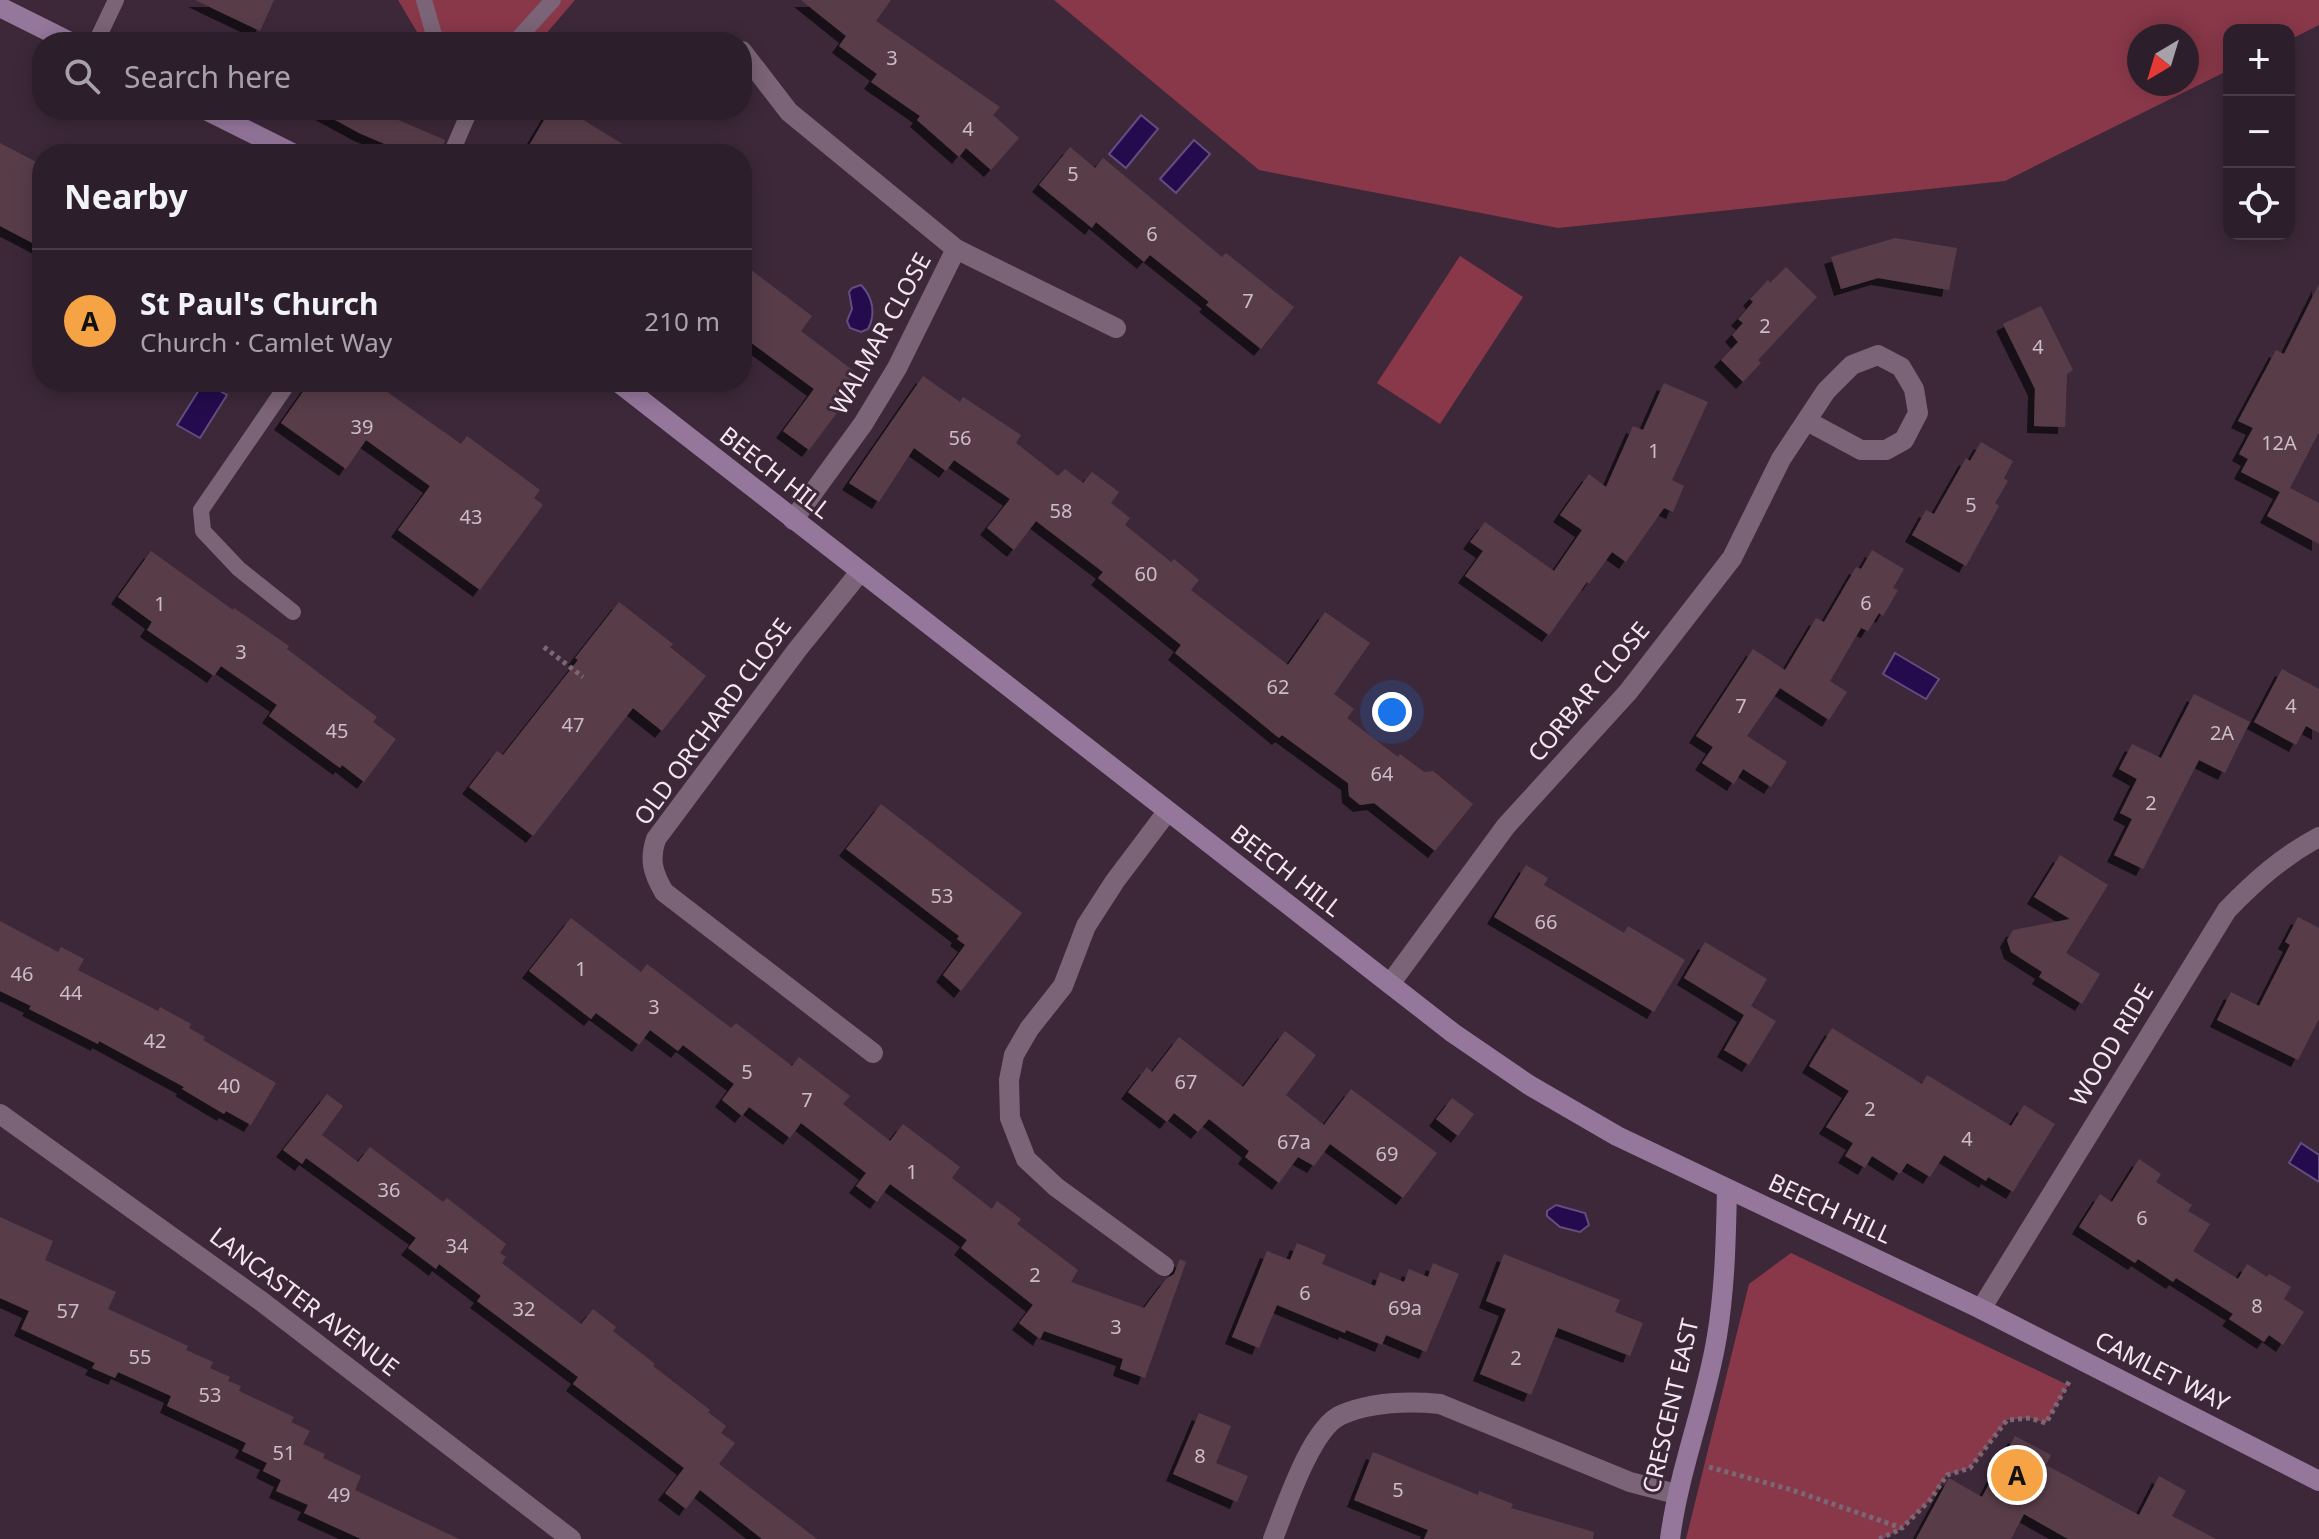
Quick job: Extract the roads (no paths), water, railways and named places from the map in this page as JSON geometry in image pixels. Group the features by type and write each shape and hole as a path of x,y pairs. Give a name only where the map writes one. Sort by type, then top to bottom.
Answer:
{"street":[{"path":"0,7 50,32"},
{"name":"WALMAR CLOSE","path":"752,64 789,112 956,249 1116,328"},
{"path":"226,120 274,144"},
{"name":"WALMAR CLOSE","path":"793,520 863,424 897,368 956,249"},
{"name":"CORBAR CLOSE","path":"1390,984 1506,826 1628,692 1732,558 1781,459 1826,391 1852,365 1878,355 1901,367 1914,389 1918,413 1904,440 1886,450 1861,450 1807,421"},
{"name":"BEECH HILL","path":"631,392 1453,1033 1529,1085 1617,1136 1981,1309"},
{"name":"OLD ORCHARD CLOSE","path":"860,572 797,650 656,839 650,856 655,876 664,892 873,1053"},
{"path":"1164,1266 1056,1187 1026,1159 1010,1118 1009,1080 1014,1055 1029,1029 1063,986 1086,926 1115,881 1167,812"},
{"name":"WOOD RIDE","path":"1981,1309 2227,910 2255,881 2294,850 2319,837"},
{"name":"LANCASTER AVENUE","path":"0,1114 261,1301 571,1539"},
{"name":"CRESCENT EAST","path":"1670,1539 1676,1494 1717,1336 1725,1256 1727,1189"},
{"name":"CAMLET WAY","path":"1981,1309 2319,1481"},
{"path":"1273,1539 1308,1451 1339,1416 1410,1401 1440,1404 1630,1482 1676,1494"}],"lane":[{"path":"101,32 116,0"},
{"path":"424,0 433,32"},
{"path":"524,32 553,0"},
{"path":"455,144 466,120"},
{"path":"282,392 201,510 203,531 239,569 293,612"}],"place":[{"name":"St Paul's Church","path":"2017,1475"}]}
